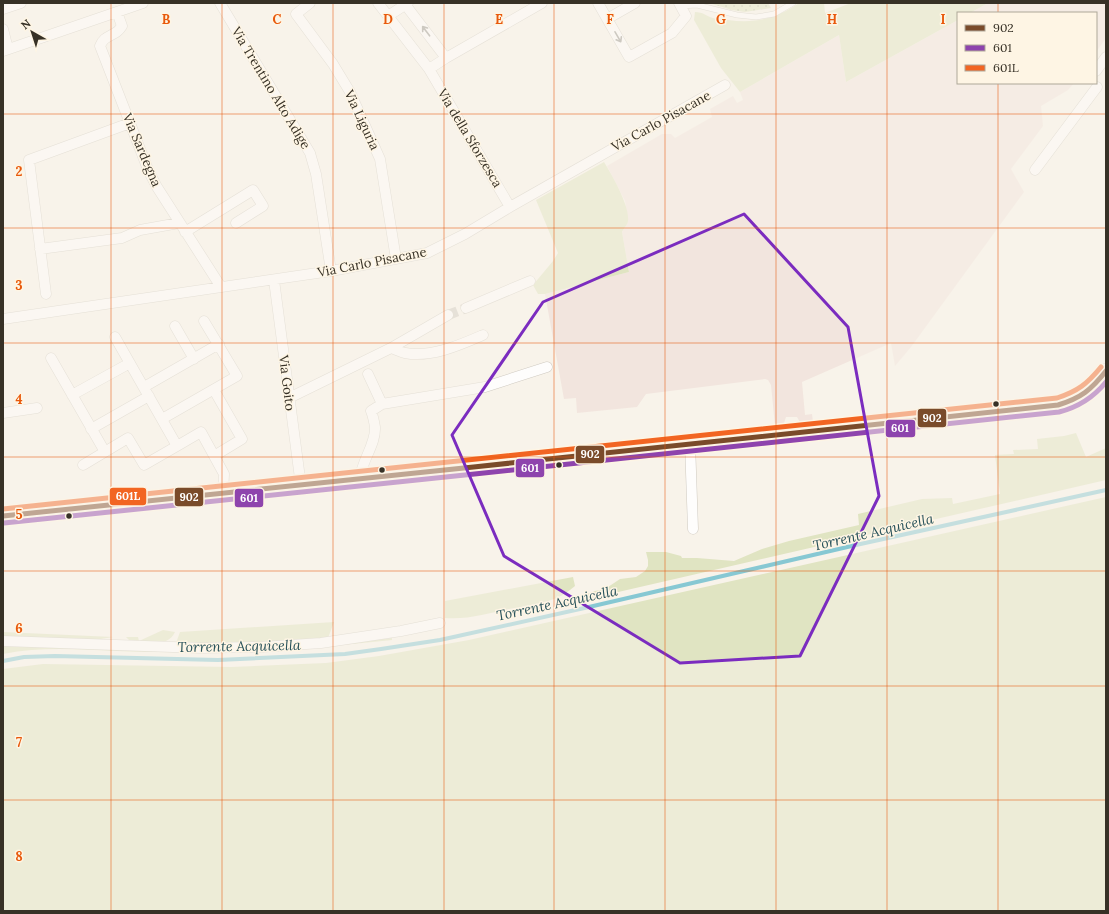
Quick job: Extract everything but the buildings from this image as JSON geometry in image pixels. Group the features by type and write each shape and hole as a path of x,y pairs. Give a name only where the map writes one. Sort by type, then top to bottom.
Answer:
{"main road":[{"path":"3,516 360,480 690,443 1058,405 1083,396 1093,387 1106,371"}],"street":[{"path":"3,9 21,3"},
{"path":"3,29 6,50 143,3"},
{"name":"Via Trentino Alto Adige","path":"220,3 310,153 316,174 331,271"},
{"name":"Via Liguria","path":"310,3 296,14 333,64 350,92 380,159 396,259"},
{"path":"378,3 388,16 406,3 446,58"},
{"path":"429,69 542,3"},
{"path":"598,3 629,57 672,33 686,16 679,4"},
{"path":"607,19 635,3"},
{"name":"Via Sardegna","path":"117,12 122,26 116,33 107,36 102,41 100,46 156,187 221,287"},
{"name":"Via della Sforzesca","path":"388,16 429,69 510,207"},
{"path":"1097,69 1106,57"},
{"name":"Via Carlo Pisacane","path":"3,319 274,280 427,253 465,234 726,85"},
{"path":"1035,170 1100,87"},
{"path":"46,294 28,160 130,123"},
{"path":"185,232 253,190 263,206 236,223"},
{"path":"40,249 122,238 140,230 179,223"},
{"name":"Via Goito","path":"274,280 301,486"},
{"path":"466,308 530,281"},
{"path":"289,398 391,348 448,315"},
{"path":"162,420 237,376 204,321"},
{"path":"176,326 194,359"},
{"path":"391,348 404,353 416,354 432,352 458,346 483,335"},
{"path":"115,337 177,446"},
{"path":"91,429 194,359 219,344"},
{"path":"51,358 105,452"},
{"path":"72,396 130,363"},
{"path":"360,480 360,473 372,445 375,427 372,410 382,404 485,387 547,367"},
{"path":"368,374 382,404"},
{"path":"214,390 242,439 214,456"},
{"path":"3,413 37,408"},
{"path":"83,465 128,438 144,465 200,432 224,474 223,494"},
{"path":"690,443 693,529"},
{"path":"3,641 185,647 262,647 321,643 401,631 440,622"}],"lane":[{"path":"679,4 697,6 737,16 756,17 774,14 793,3"}],"highlighted area":[{"path":"744,214 848,327 879,496 800,656 680,663 504,556 452,435 543,302"}],"shaded area":[{"path":"988,3 1106,3 1106,38 1097,51 1097,12 972,12"},
{"path":"957,21 957,84 1073,84 1068,90 1041,106 1043,126 1011,169 1024,192 911,347 895,366 891,343 802,382 805,415 812,414 813,422 801,424 797,417 786,417 783,426 775,426 771,385 768,380 765,379 646,394 637,407 577,413 576,398 564,399 545,294 629,272 622,232 628,222 625,201 607,166 662,134 671,134 675,138 712,117 710,109 733,96 737,103 743,100 740,92 839,35 846,82"}],"green space":[{"path":"709,3 768,3 771,8 745,12 732,10"},
{"path":"799,3 824,3 825,13 851,3 988,3 972,12 957,12 957,21 846,82 839,35 740,92 721,68 694,20 695,12 718,20 748,21 766,19 783,13"},
{"path":"604,162 620,191 628,215 628,222 622,232 629,272 545,294 538,294 533,285 558,253 536,200"},
{"path":"1076,433 1086,457 1106,448 1106,480 553,607 595,591 605,589 620,579 636,577 645,571 648,566 646,552 666,552 681,556 682,558 734,561 762,549 789,541 859,525 858,514 922,499 952,498 953,504 1000,494 995,455 1014,454 1013,450 1038,449 1037,439"},
{"path":"1106,497 1106,911 3,911 3,669 43,664 231,667 326,663 379,656 469,640"},
{"path":"573,577 575,586 563,595 549,601 478,616 445,618 445,601"},
{"path":"334,622 328,638 245,645 176,643 180,632"},
{"path":"163,630 175,632 167,641 161,643 148,643 129,640 126,637 138,637 139,641"},
{"path":"3,632 113,637 95,640 3,638"},
{"path":"392,638 392,640 246,652 133,652 40,649 3,654 3,645 349,643"}],"waterway":[{"name":"Torrente Acquicella","path":"3,661 24,657 55,656 218,660 345,654 440,640 856,545 1106,490"}],"tunnel":[{"path":"448,315 466,308"}],"transit line":[{"name":"601L","path":"3,509 1057,398 1071,393 1082,386 1101,367"},
{"name":"902","path":"3,516 1058,405 1085,392 1106,371"},
{"name":"601","path":"4,523 1059,412 1079,405 1096,393 1106,382"}]}
